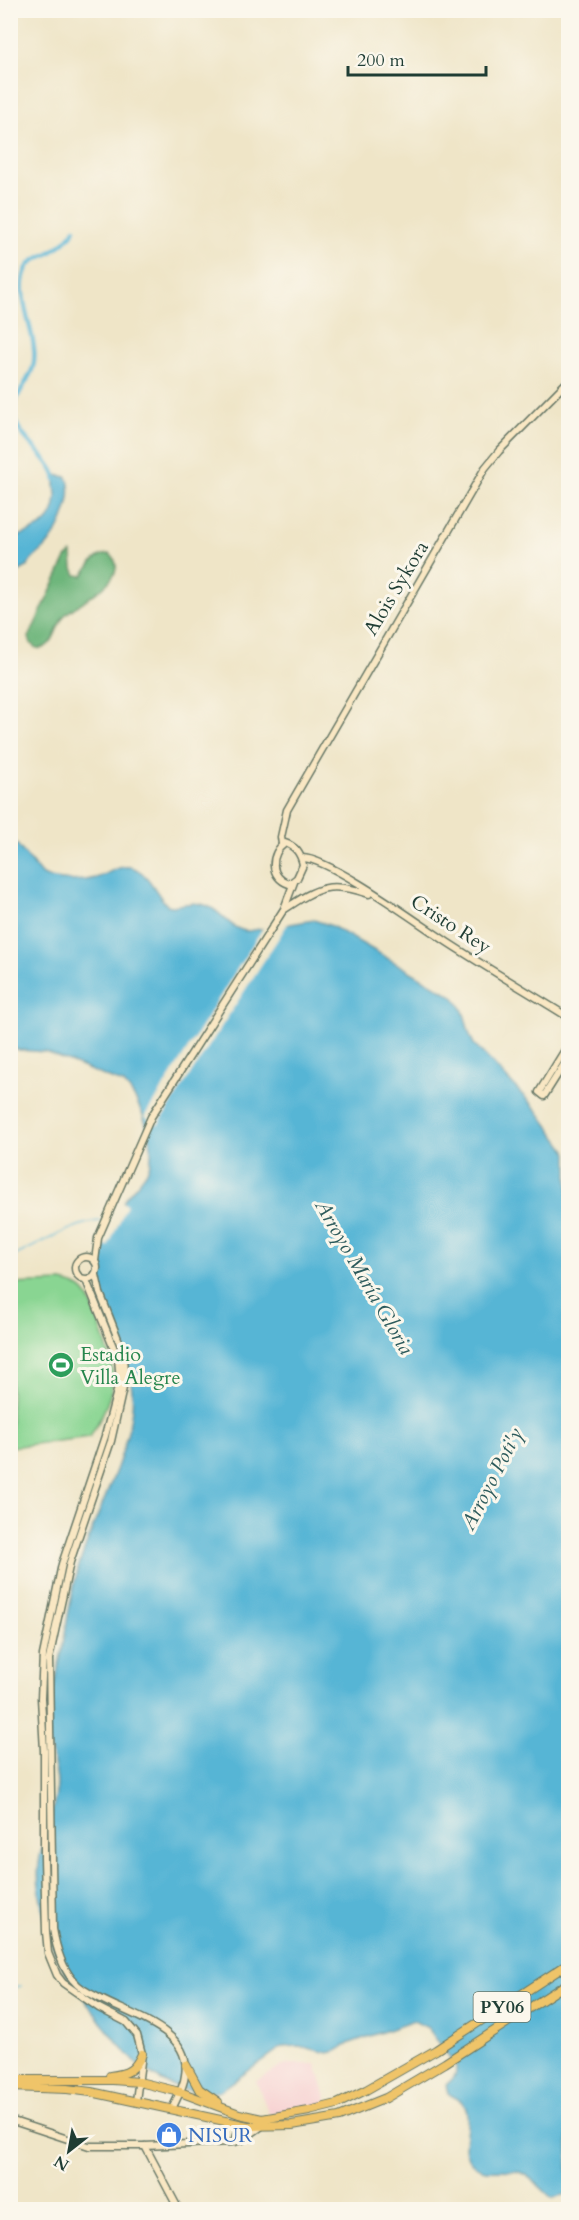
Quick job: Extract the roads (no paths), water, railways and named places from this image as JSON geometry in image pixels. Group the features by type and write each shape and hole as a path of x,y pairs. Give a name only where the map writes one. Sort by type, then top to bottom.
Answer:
{"highway":[{"name":"PY06","path":"262,2123 337,2104 366,2090 436,2050 568,1965"},
{"name":"PY06","path":"10,2080 139,2082 180,2092 262,2123 308,2123 353,2113 386,2098 446,2063 568,1983"},
{"path":"75,2081 123,2075 135,2068 142,2054"},
{"path":"186,2065 199,2089 232,2111"},
{"path":"10,2087 67,2089 136,2101 240,2125 244,2121 262,2123"}],"street":[{"name":"Alois Sykora","path":"285,843 281,837 284,832 287,810 485,468 568,381"},
{"path":"136,2101 142,2054 137,2035 126,2022 71,1989 57,1975 48,1953 41,1698 43,1655 62,1564 108,1426 120,1380 118,1359 86,1280 77,1276 75,1269 78,1260 85,1257 98,1238 151,1118 284,909 287,896 302,868 302,858 293,847 285,843 275,853 274,870 283,881 289,884 294,882"},
{"name":"Cristo Rey","path":"302,858 333,868 568,1017"},
{"path":"302,868 314,861"},
{"path":"283,881 287,896"},
{"path":"284,909 305,894 322,888 355,889 378,896"},
{"path":"568,1045 539,1092 544,1096 568,1058"},
{"path":"98,1238 96,1275 100,1293 122,1349 125,1379 111,1441 70,1562 49,1659 53,1929 56,1948 66,1971 82,1989 164,2030 177,2042 186,2065 180,2092 172,2109"},
{"path":"85,1257 95,1261"},
{"path":"86,1280 96,1275"},
{"path":"10,2120 89,2146 235,2142 242,2140 262,2123"},
{"path":"235,2142 240,2125"},
{"path":"145,2146 179,2210"}],"water":[{"path":"55,475 67,477 69,485 68,502 63,520 54,536 27,567 11,576 11,539 35,530 47,522 56,498"},
{"path":"10,836 41,874 53,879 76,881 90,879 121,868 131,867 145,876 167,905 193,903 205,905 241,930 248,931 314,920 332,926 451,995 464,1013 474,1044 537,1110 568,1153 568,2194 552,2198 519,2172 484,2170 474,2165 466,2151 466,2110 461,2101 448,2093 446,2085 454,2077 456,2066 428,2028 414,2021 328,2053 299,2046 282,2047 220,2091 202,2092 185,2089 155,2077 129,2056 79,1991 58,1958 44,1917 38,1874 57,1785 56,1771 47,1736 48,1720 76,1577 123,1450 132,1409 133,1397 129,1374 108,1321 102,1298 103,1251 118,1211 148,1169 151,1148 142,1112 124,1084 45,1052 19,1050 11,1047"}],"waterway":[{"path":"56,480 50,465 24,436 15,421 16,399 31,374 34,356 24,304 23,279 31,263 60,246 75,229"},
{"path":"10,1258 81,1225 103,1221"},
{"path":"10,1988 21,1986"}],"place":[{"name":"Estadio Villa Alegre","path":"61,1365"},
{"name":"NISUR","path":"169,2135"}],"water label":[{"name":"Arroyo María Gloria","path":"364,1277"},
{"name":"Arroyo Poti'y","path":"492,1479"}]}
